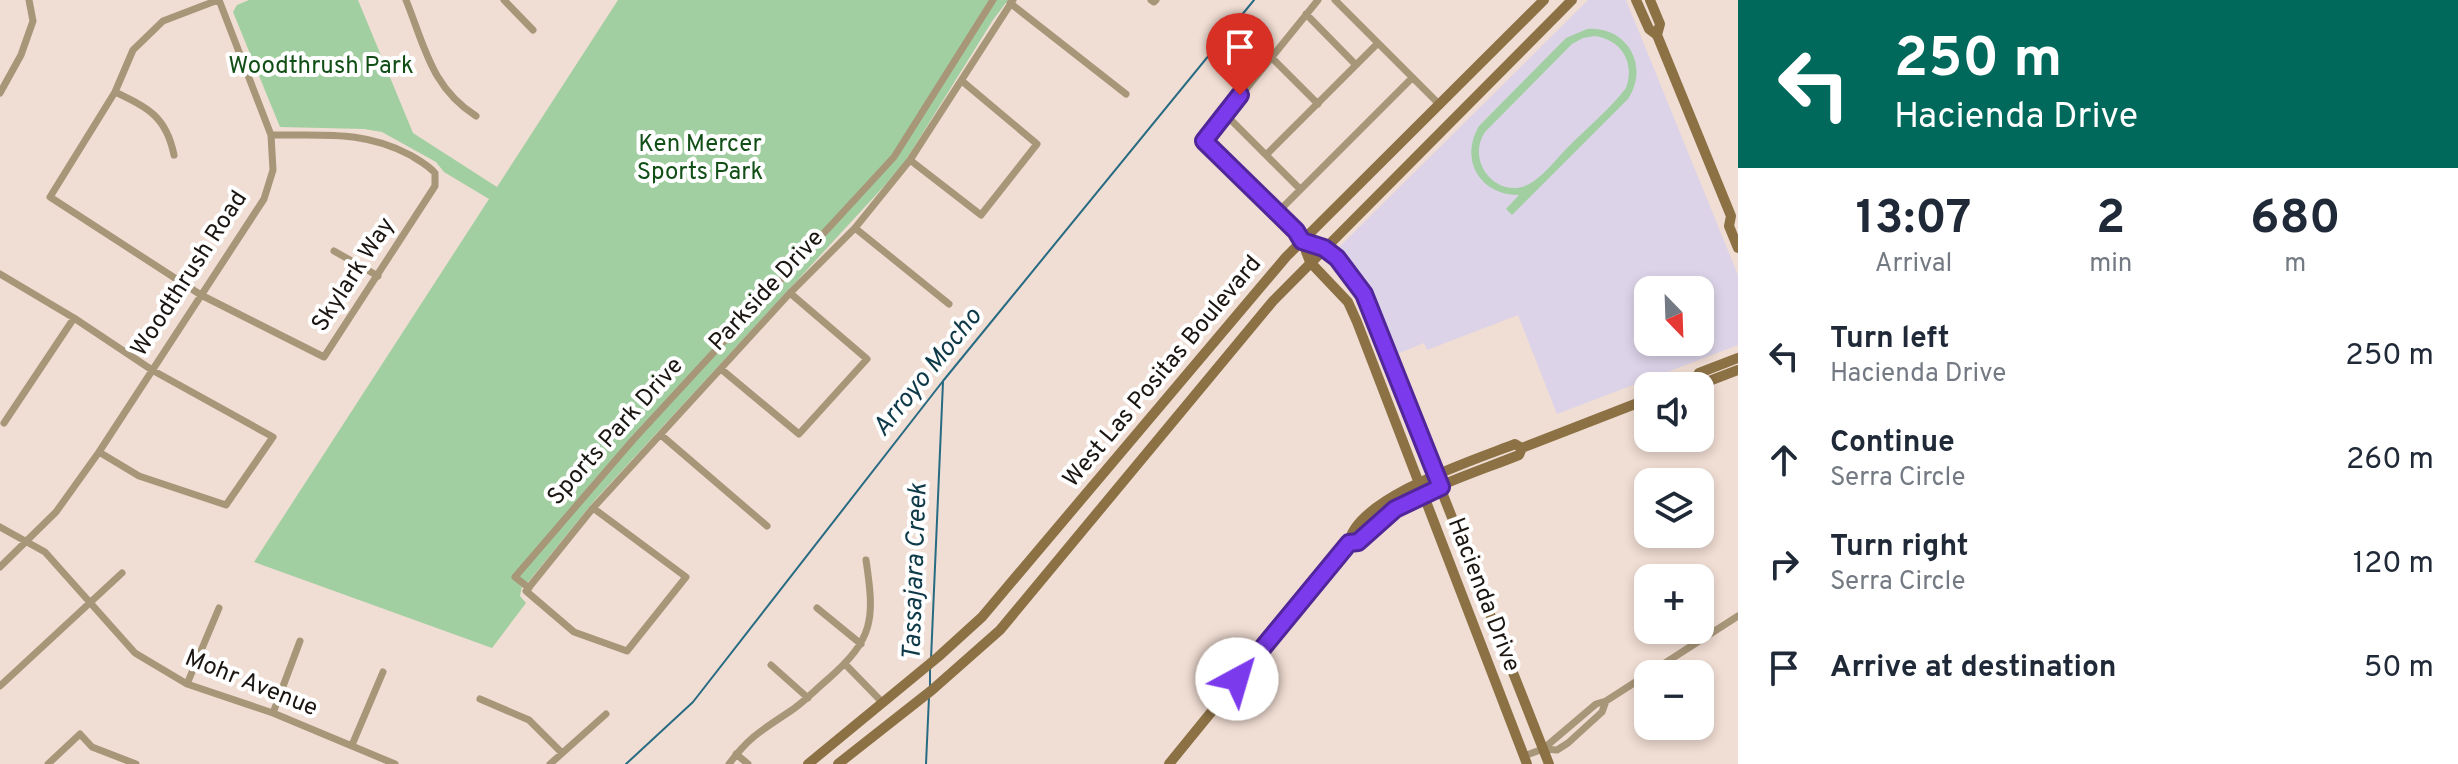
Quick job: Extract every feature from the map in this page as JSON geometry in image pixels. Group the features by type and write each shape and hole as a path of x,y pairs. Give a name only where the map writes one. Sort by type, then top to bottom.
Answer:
{"main road":[{"name":"West Las Positas Boulevard","path":"808,764 938,657 999,598 1259,288 1302,241 1544,0"},
{"name":"West Las Positas Boulevard","path":"838,764 984,646 1032,594 1273,301 1572,0"},
{"path":"1636,0 1649,29 1657,35 1735,218 1729,226 1738,248"},
{"path":"1650,0 1660,24 1657,35"},
{"name":"Hacienda Drive","path":"1302,241 1324,248 1349,272 1364,294 1549,764"},
{"name":"Hacienda Drive","path":"1302,241 1310,262 1348,302 1525,760"},
{"path":"1702,372 1738,358"},
{"path":"1714,379 1738,370"},
{"path":"1349,543 1358,542 1395,509 1423,494 1519,455 1522,448 1634,404"},
{"path":"1169,764 1349,543 1356,527 1374,510 1419,482 1515,444 1522,448"}],"street":[{"path":"0,93 21,55 33,21 29,0"},
{"path":"174,155 165,125 147,107 115,92 133,50 146,36 163,21 218,0"},
{"name":"Woodthrush Road","path":"0,567 56,512 99,452 264,199 273,170 271,135 218,0"},
{"path":"406,0 440,85 458,105 476,116"},
{"path":"504,0 533,30"},
{"name":"Sports Park Drive","path":"527,589 515,577 633,440 894,157 993,0"},
{"path":"1302,241 1204,141 1318,0"},
{"path":"1335,0 1440,105"},
{"path":"1012,2 1126,94"},
{"name":"Parkside Drive","path":"527,589 593,508 790,293 855,228 910,160 1012,2"},
{"path":"1306,14 1356,65"},
{"path":"1267,154 1378,43"},
{"path":"1271,57 1318,104"},
{"path":"1277,213 1412,78"},
{"path":"910,160 981,215 1037,144 962,81"},
{"name":"Skylark Way","path":"115,92 50,197 201,295 324,357 435,186 435,173 429,166 387,143 364,137 271,135"},
{"path":"1225,114 1300,189"},
{"path":"855,228 949,304"},
{"path":"334,251 378,276"},
{"path":"0,274 152,370 273,437 226,505 139,476 99,452"},
{"path":"721,369 799,434 867,359 790,293"},
{"path":"4,423 74,318"},
{"path":"661,435 767,526"},
{"path":"527,589 574,632 627,651 686,577 593,508"},
{"name":"Mohr Avenue","path":"0,527 45,552 135,653 187,684 273,713 395,764"},
{"path":"729,764 760,729 792,711 846,665 861,644 871,601 866,560"},
{"path":"0,686 122,573"},
{"path":"187,684 219,608"},
{"path":"817,608 861,644"},
{"path":"1525,760 1543,749 1557,750 1568,743 1602,712 1606,701 1738,616"},
{"path":"273,713 300,641"},
{"path":"771,665 808,698"},
{"path":"846,665 882,702"},
{"path":"352,745 383,672"},
{"path":"480,699 529,720 562,753"},
{"path":"550,764 606,714"},
{"path":"48,764 80,734 92,747 136,764"},
{"path":"736,754 748,764"}],"shaded area":[{"path":"1588,0 1626,0 1738,275 1738,345 1714,354 1714,276 1634,276 1634,356 1709,356 1667,372 1634,372 1634,385 1557,414 1518,315 1427,350 1424,343 1397,354 1369,285 1339,247"}],"green space":[{"name":"Ken Mercer Sports Park","path":"249,0 358,0 413,133 497,187 618,0 1008,0 906,160 595,500 522,586 520,596 526,603 492,648 254,562 489,199 444,172 436,162 382,132 280,127 233,12 237,5"},
{"path":"1587,29 1613,34 1623,41 1631,50 1635,62 1634,86 1628,99 1512,215 1506,209 1519,195 1493,189 1484,182 1473,163 1473,139 1479,126 1566,38","holes":["1583,38 1604,38 1624,54 1629,70 1626,88 1534,181 1522,187 1509,188 1498,184 1489,177 1479,156 1485,132 1572,44"]}],"waterway":[{"name":"Arroyo Mocho","path":"626,764 693,702 943,381 1254,0"},
{"name":"Tassajara Creek","path":"931,659 943,382"},
{"name":"Tassajara Creek","path":"930,669 930,687"},
{"name":"Tassajara Creek","path":"926,764 929,697"}],"route":[{"path":"1237,679 1349,543 1358,542 1382,518 1409,500 1441,487 1374,316 1349,272 1324,248 1302,241 1296,231 1204,141 1240,95"}],"park label":[{"name":"Woodthrush Park","path":"321,67"}]}
